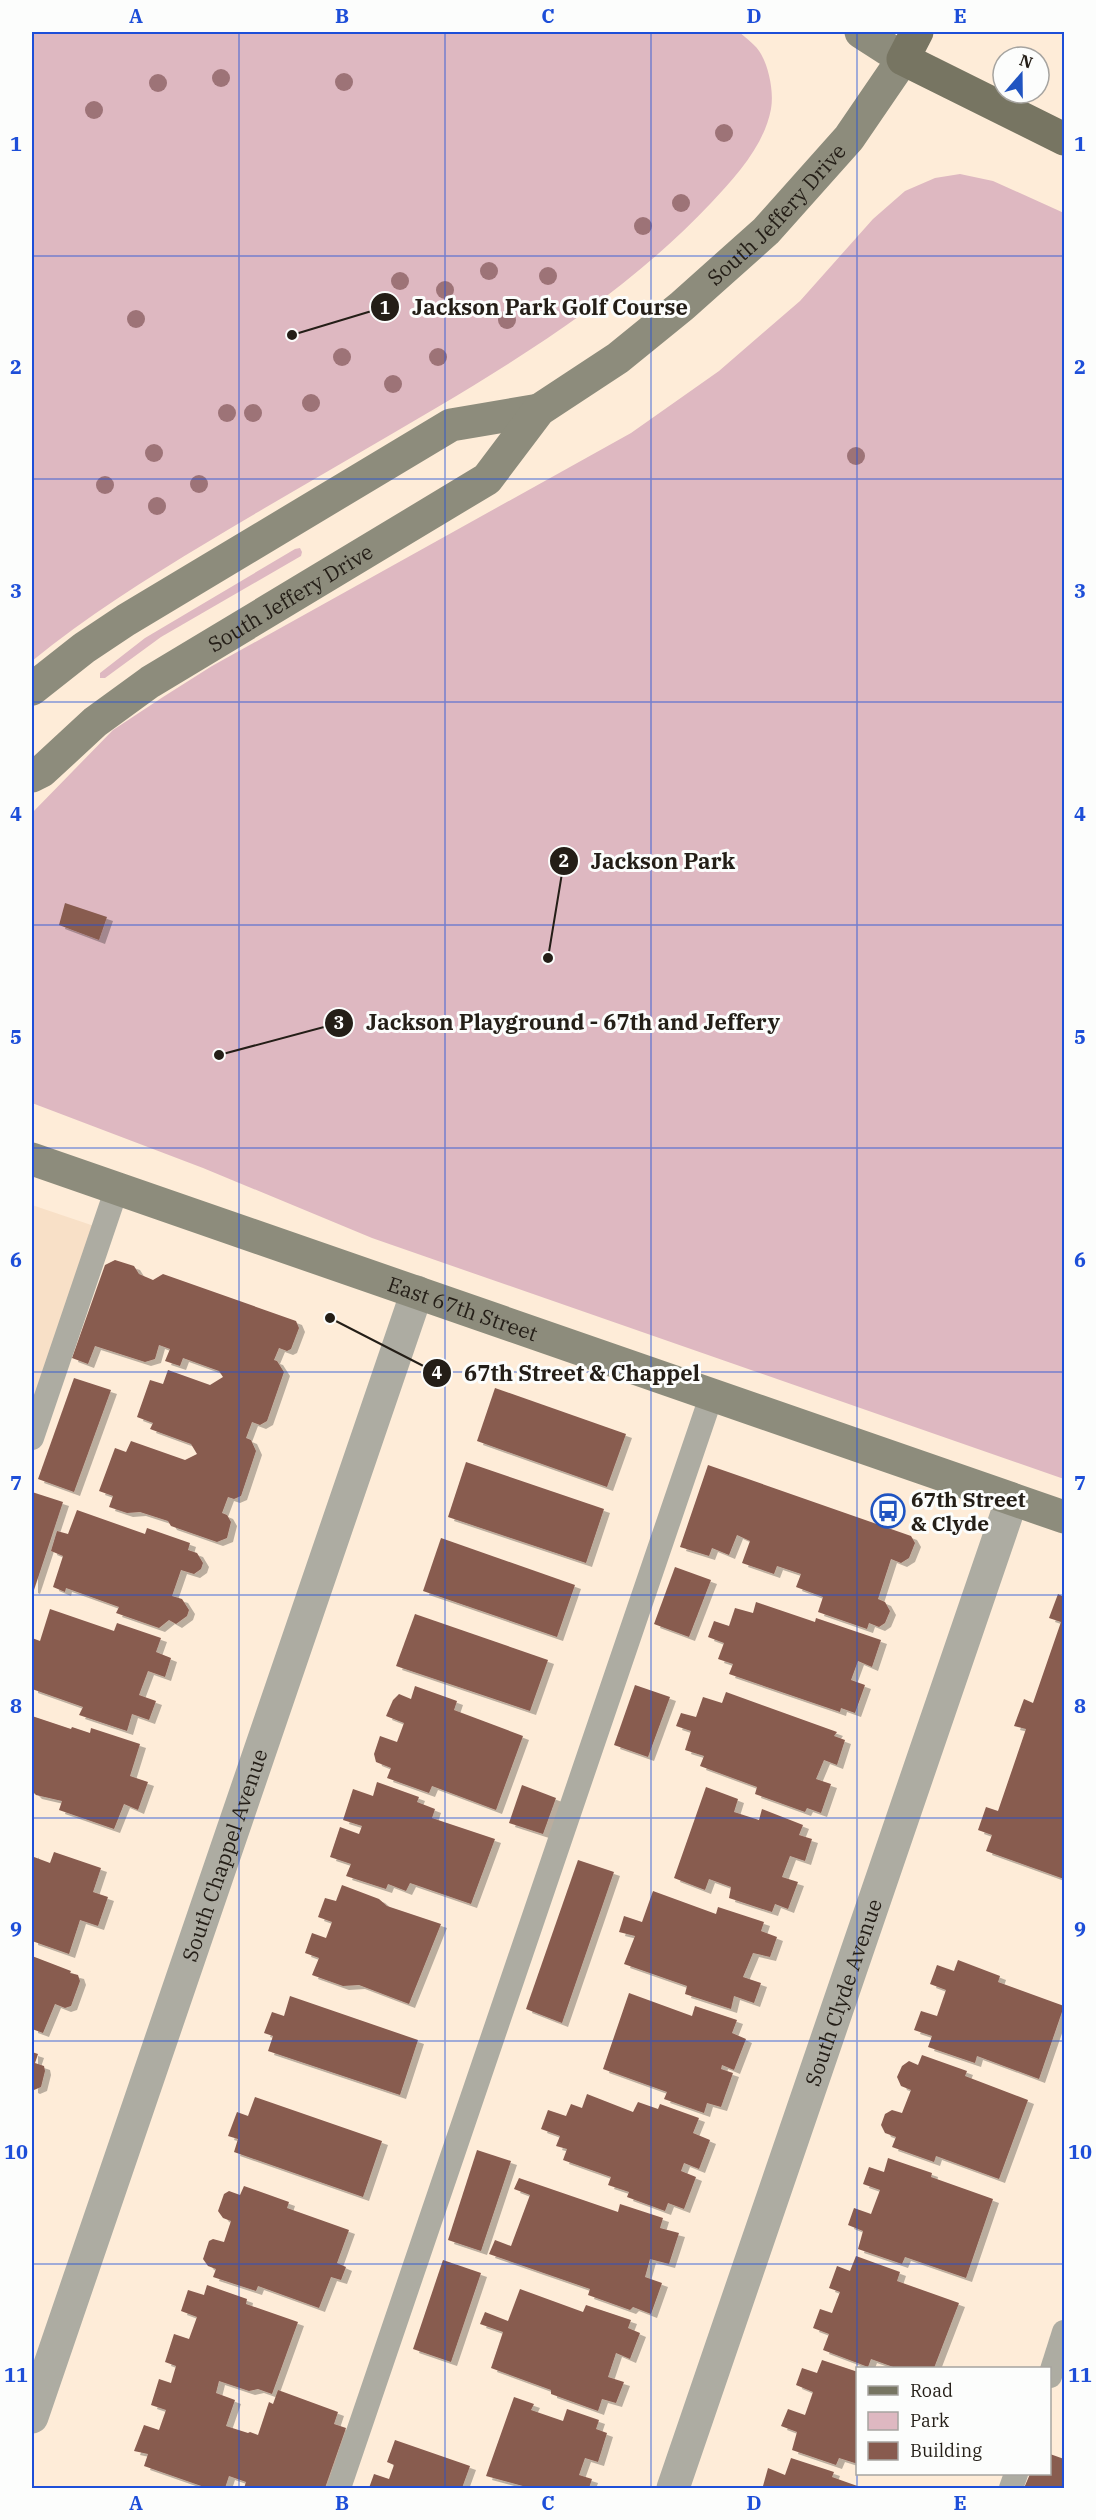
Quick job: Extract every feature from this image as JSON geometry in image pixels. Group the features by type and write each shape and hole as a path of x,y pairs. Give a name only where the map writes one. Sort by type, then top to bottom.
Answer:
{"main road":[{"path":"910,45 1065,140"}],"street":[{"path":"861,32 910,45"},
{"name":"South Jeffery Drive","path":"32,776 42,771 95,722 150,682 487,479 539,410 618,358 682,306 766,231 849,138 910,45"},
{"name":"South Jeffery Drive","path":"32,689 84,648 126,620 451,425 539,410"},
{"name":"East 67th Street","path":"32,1159 1065,1517"},
{"name":"South Chappel Avenue","path":"32,2417 417,1292"},
{"name":"South Clyde Avenue","path":"673,2488 1012,1498"}],"lane":[{"path":"32,1437 117,1188"},
{"path":"339,2488 712,1394"},
{"path":"1051,2373 1065,2332"}],"shaded area":[{"path":"32,1205 103,1229 32,1438"}],"green space":[{"path":"32,32 739,32 751,42 764,60 770,80 772,102 767,123 756,148 711,203 649,262 581,315 473,386 139,585 95,614 32,661"},
{"path":"960,174 993,181 1064,213 1064,1479 372,1238 203,1168 32,1103 32,813 113,730 212,666 631,433 719,371 800,301 873,219 905,191 935,178"},
{"path":"300,548 301,556 161,637 105,678 100,678 100,673 145,638"}],"building":[{"path":"65,903 107,917 99,940 59,925"},
{"path":"115,1260 134,1266 139,1274 153,1280 163,1274 296,1321 299,1328 291,1349 287,1351 279,1348 274,1360 284,1372 267,1421 260,1425 252,1422 246,1438 251,1440 256,1451 241,1496 234,1499 228,1497 222,1513 227,1515 231,1522 227,1538 217,1542 171,1526 168,1521 140,1512 127,1513 109,1507 113,1496 99,1491 115,1448 126,1452 131,1441 185,1460 197,1454 191,1444 150,1429 153,1423 137,1417 150,1380 163,1384 168,1370 210,1385 223,1377 219,1371 183,1358 180,1366 165,1361 170,1349 159,1345 155,1359 145,1362 95,1346 88,1364 72,1358 105,1265"},
{"path":"74,1378 111,1390 74,1492 38,1479"},
{"path":"495,1388 626,1434 607,1487 477,1441"},
{"path":"466,1462 604,1509 586,1563 448,1517"},
{"path":"708,1465 911,1536 915,1543 909,1558 901,1563 891,1559 878,1599 885,1602 890,1611 885,1623 879,1627 869,1623 867,1629 818,1612 823,1597 796,1587 801,1574 777,1566 774,1574 742,1563 750,1541 737,1535 729,1555 712,1548 709,1556 680,1547"},
{"path":"32,1492 63,1502 34,1590 32,1589"},
{"path":"77,1510 145,1534 147,1528 190,1543 188,1550 197,1553 203,1563 201,1569 194,1574 181,1570 172,1596 182,1599 189,1610 187,1616 176,1624 169,1620 159,1628 116,1613 119,1607 66,1588 65,1592 53,1587 63,1556 51,1551 57,1531 68,1534"},
{"path":"441,1538 575,1585 557,1637 423,1591"},
{"path":"675,1567 711,1580 689,1637 654,1624"},
{"path":"1058,1594 1064,1597 1064,1879 986,1851 992,1835 978,1830 986,1807 998,1811 1026,1729 1014,1726 1024,1699 1033,1703 1061,1622 1049,1618"},
{"path":"756,1602 815,1622 816,1618 881,1640 872,1667 858,1661 851,1680 865,1685 855,1713 841,1708 840,1712 729,1674 733,1664 718,1659 724,1643 708,1637 714,1621 729,1626 735,1608 753,1613"},
{"path":"50,1609 114,1631 117,1623 161,1638 156,1652 171,1658 165,1677 148,1671 139,1695 156,1701 149,1720 132,1714 127,1731 79,1715 83,1707 32,1689 34,1658 32,1657 32,1638 40,1641"},
{"path":"415,1614 548,1660 530,1711 396,1666"},
{"path":"635,1685 670,1697 648,1757 614,1745"},
{"path":"415,1686 457,1701 454,1710 523,1736 496,1810 432,1786 429,1793 387,1778 391,1768 376,1762 374,1754 380,1736 397,1742 404,1723 386,1716 393,1700 399,1694 411,1699"},
{"path":"726,1692 837,1732 834,1736 845,1740 837,1765 824,1760 816,1779 831,1784 821,1813 807,1808 805,1812 755,1794 757,1787 700,1766 704,1756 685,1750 691,1731 676,1726 681,1713 696,1717 703,1697 722,1703"},
{"path":"32,1716 90,1733 91,1728 140,1744 130,1776 148,1782 138,1810 124,1804 114,1829 59,1810 62,1801 36,1795 32,1791"},
{"path":"377,1782 419,1797 417,1802 435,1809 432,1818 495,1839 471,1904 410,1883 406,1891 388,1884 386,1889 346,1876 351,1864 330,1857 340,1827 359,1834 362,1826 343,1820 353,1789 373,1796"},
{"path":"522,1785 556,1798 543,1834 509,1823"},
{"path":"706,1787 738,1799 734,1812 759,1820 762,1809 803,1825 799,1835 812,1839 805,1861 790,1856 782,1877 798,1882 788,1909 775,1904 772,1912 729,1898 731,1887 709,1879 705,1890 674,1878"},
{"path":"54,1852 101,1868 93,1892 108,1897 98,1926 80,1920 69,1954 32,1941 32,1853 34,1857 50,1863"},
{"path":"578,1860 614,1872 562,2023 526,2009"},
{"path":"342,1885 379,1899 387,1906 441,1924 409,2004 359,1985 343,1986 312,1975 319,1958 305,1953 312,1933 326,1938 332,1922 318,1917 325,1898 336,1901"},
{"path":"653,1891 716,1914 718,1907 764,1922 761,1931 777,1937 770,1957 753,1953 743,1977 761,1983 754,2003 734,1996 731,2009 685,1994 687,1986 624,1964 635,1936 619,1932 624,1916 642,1922"},
{"path":"32,1956 71,1971 70,1973 78,1975 80,1981 71,2006 65,2008 55,2004 43,2033 32,2029"},
{"path":"958,1960 1000,1976 998,1982 1064,2006 1039,2079 977,2056 975,2063 928,2047 932,2036 914,2030 921,2011 937,2016 946,1990 930,1984 937,1965 954,1971"},
{"path":"629,1993 692,2016 695,2006 737,2020 732,2033 746,2039 734,2070 722,2065 721,2069 733,2073 721,2107 707,2103 704,2113 664,2099 667,2092 603,2069"},
{"path":"290,1996 418,2040 400,2095 268,2051 273,2036 264,2033 272,2012 284,2016"},
{"path":"32,2052 38,2054 35,2063 44,2066 45,2071 41,2087 34,2090 32,2089"},
{"path":"922,2055 967,2071 965,2076 1028,2100 999,2179 936,2156 934,2162 892,2147 896,2137 885,2133 881,2125 885,2114 892,2110 902,2113 911,2090 901,2086 897,2077 902,2066 909,2061 918,2065"},
{"path":"587,2094 633,2112 638,2102 658,2109 660,2104 699,2118 693,2133 710,2140 699,2169 684,2163 681,2171 696,2177 684,2209 668,2203 665,2211 627,2197 629,2192 608,2185 611,2177 563,2160 567,2149 556,2146 560,2136 541,2129 548,2110 566,2116 571,2104 582,2108"},
{"path":"255,2097 382,2141 363,2197 234,2152 238,2139 228,2136 237,2112 248,2116"},
{"path":"477,2150 511,2161 481,2251 448,2240"},
{"path":"888,2158 932,2173 931,2177 993,2199 966,2278 905,2257 902,2264 858,2249 863,2231 848,2225 854,2208 871,2214 880,2190 863,2184 869,2167 884,2172"},
{"path":"519,2178 618,2212 620,2204 663,2218 660,2228 679,2233 669,2264 650,2259 645,2277 662,2283 651,2314 633,2307 630,2310 588,2295 590,2289 489,2254 495,2240 511,2246 530,2195 514,2189"},
{"path":"244,2186 289,2202 287,2208 349,2230 337,2263 346,2267 341,2280 331,2277 319,2308 258,2286 256,2291 213,2277 216,2269 208,2266 203,2259 209,2241 213,2239 224,2242 231,2221 223,2218 218,2211 224,2194 229,2191 240,2195"},
{"path":"856,2256 900,2272 897,2281 959,2303 934,2367 893,2367 871,2359 868,2367 823,2350 829,2334 813,2328 820,2309 832,2313 840,2292 829,2288 837,2266 850,2271"},
{"path":"443,2260 481,2273 451,2362 413,2349"},
{"path":"207,2285 247,2299 246,2304 298,2322 272,2394 258,2389 249,2391 219,2381 216,2393 235,2400 226,2426 258,2435 269,2402 273,2404 278,2390 338,2412 334,2424 346,2428 325,2488 244,2488 246,2482 229,2476 225,2488 207,2488 144,2466 148,2454 134,2451 144,2425 159,2430 166,2410 151,2405 159,2379 171,2383 176,2366 165,2362 174,2334 189,2339 197,2317 181,2311 188,2290 204,2295"},
{"path":"520,2289 583,2312 586,2305 631,2320 628,2328 640,2333 630,2359 616,2353 608,2377 624,2382 616,2403 602,2399 598,2411 551,2394 551,2390 491,2368 503,2332 480,2324 485,2312 508,2321"},
{"path":"822,2360 856,2371 856,2463 839,2458 836,2465 792,2450 797,2432 781,2426 788,2409 805,2415 813,2392 796,2385 802,2368 817,2373"},
{"path":"514,2397 534,2404 531,2410 563,2421 567,2409 599,2420 596,2429 607,2433 598,2462 585,2458 579,2475 592,2479 589,2488 530,2488 486,2476"},
{"path":"395,2440 470,2466 462,2488 369,2488 374,2474 389,2479 394,2465 387,2462"},
{"path":"1051,2454 1064,2459 1064,2488 1024,2488 1030,2475 1051,2475"},
{"path":"791,2458 834,2472 832,2477 863,2488 769,2488 763,2486 768,2468 785,2475"}],"place":[{"name":"Jackson Park Golf Course","path":"292,335"},
{"name":"Jackson Park","path":"548,958"},
{"name":"Jackson Playground - 67th and Jeffery","path":"219,1055"},
{"name":"67th Street & Chappel","path":"330,1318"},
{"name":"67th Street & Clyde","path":"888,1511"}]}
